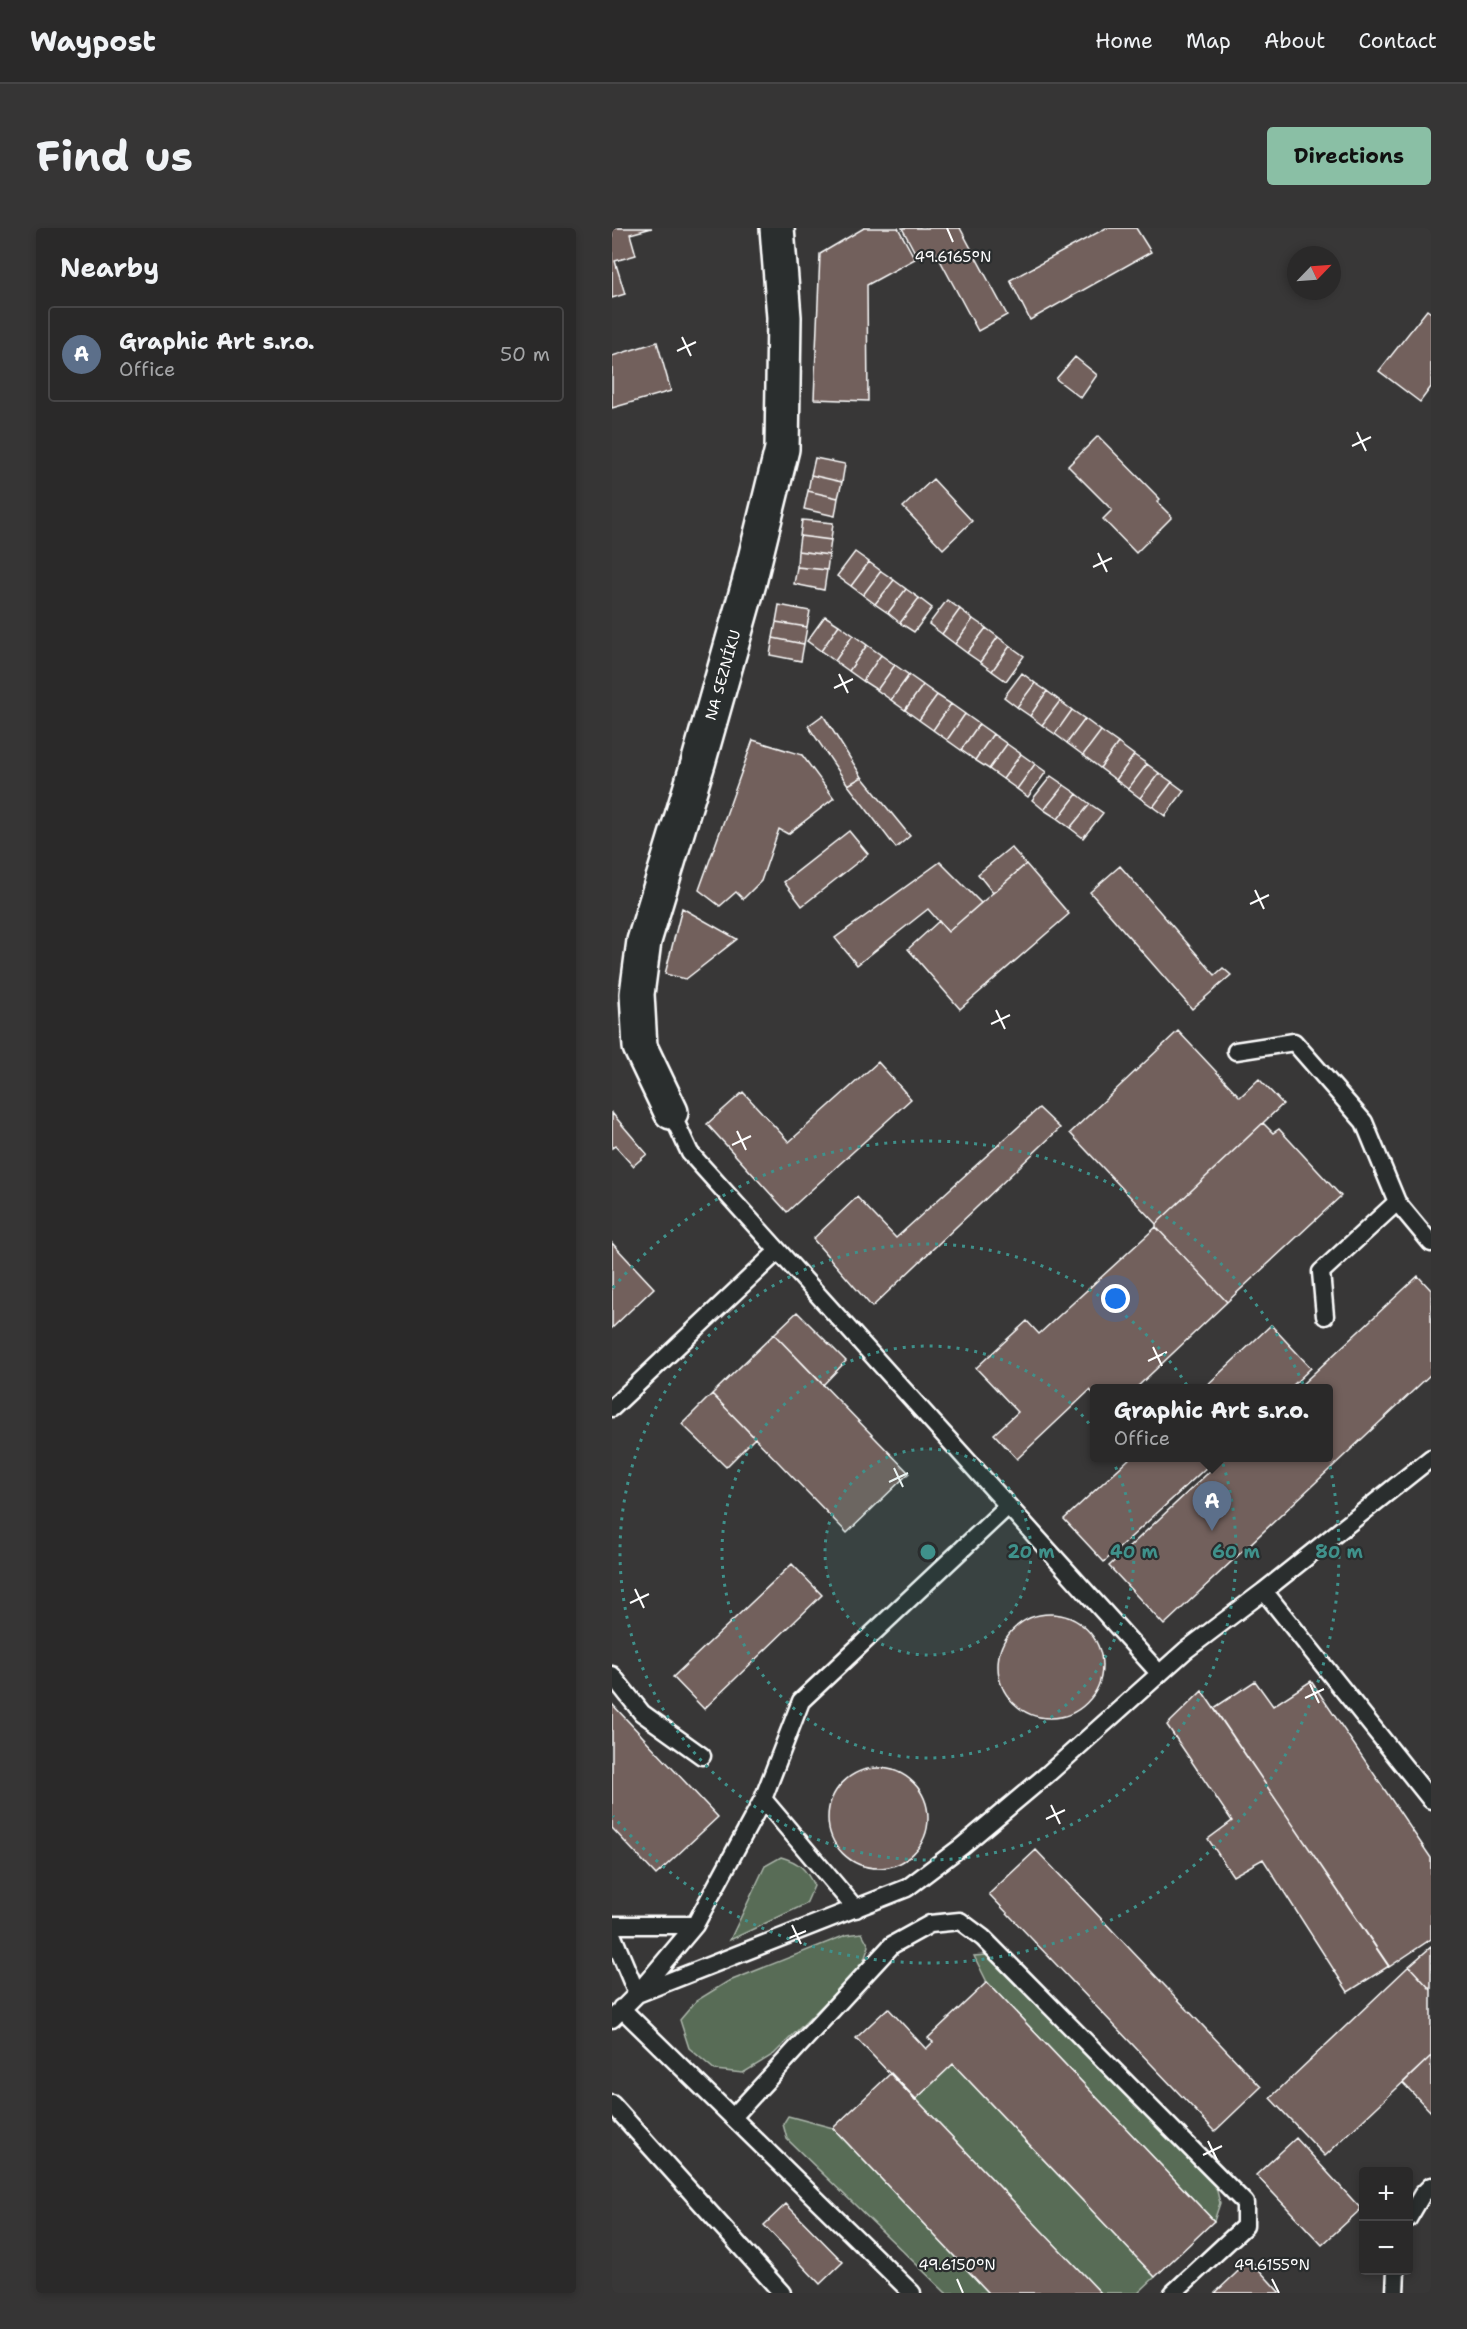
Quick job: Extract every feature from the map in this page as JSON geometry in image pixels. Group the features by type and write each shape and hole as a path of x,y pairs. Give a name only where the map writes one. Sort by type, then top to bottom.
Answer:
{"street":[{"name":"NA SEZNÍKU","path":"670,1112 640,1047 637,994 644,941 746,595 782,449 784,317 777,228"}],"lane":[{"path":"1236,1051 1294,1042 1364,1122 1397,1202 1431,1243"},
{"path":"670,1112 690,1153 1159,1673"},
{"path":"1325,1316 1321,1272 1397,1202"},
{"path":"612,1408 778,1251"},
{"path":"637,1994 907,1888 961,1847 1049,1773 1186,1650 1431,1458"},
{"path":"912,2293 734,2117 616,2013 637,1994 694,1925 763,1799 801,1701 1008,1506"},
{"path":"1264,1591 1431,1800"},
{"path":"612,1675 642,1713 702,1756"},
{"path":"763,1799 856,1909"},
{"path":"734,2117 892,1945 930,1924 960,1921 983,1938 1245,2204 1245,2226 1173,2293"},
{"path":"612,1925 694,1925"},
{"path":"612,1934 637,1994"},
{"path":"612,2104 782,2293"},
{"path":"1413,2210 1422,2195 1431,2186"},
{"path":"1395,2293 1396,2275"}],"green space":[{"path":"781,1857 797,1864 811,1880 814,1886 806,1904 730,1940 765,1866"},
{"path":"862,1933 869,1946 863,1963 774,2054 743,2073 715,2070 689,2048 680,2020 696,2001 727,1982 846,1935"},
{"path":"986,1955 1002,1960 1216,2187 1220,2203 1214,2221 987,1982 974,1956"},
{"path":"953,2064 1155,2277 1138,2293 1101,2293 916,2099"},
{"path":"788,2116 833,2128 989,2293 946,2293 787,2139 783,2124"}],"building":[{"path":"612,228 652,228 630,234 636,255 615,261 625,294 612,298"},
{"path":"864,228 898,228 915,259 867,285 868,401 814,399 820,254"},
{"path":"902,228 960,228 1007,315 978,331 934,249 918,258"},
{"path":"1106,228 1136,228 1151,252 1030,320 1010,280"},
{"path":"1427,310 1431,313 1431,387 1420,402 1379,371"},
{"path":"657,342 671,391 612,408 612,356"},
{"path":"1075,357 1097,375 1081,398 1056,379"},
{"path":"1098,436 1160,499 1157,502 1172,517 1136,553 1103,519 1112,510 1068,466"},
{"path":"815,458 845,464 842,482 811,475"},
{"path":"811,475 842,482 838,498 808,491"},
{"path":"933,479 972,521 943,549 903,507"},
{"path":"808,491 838,498 835,516 804,509"},
{"path":"802,520 833,523 831,540 800,536"},
{"path":"800,536 831,540 829,555 798,551"},
{"path":"798,551 829,555 827,570 797,567"},
{"path":"855,552 869,562 851,586 837,576"},
{"path":"869,562 881,571 863,595 851,586"},
{"path":"797,567 827,570 824,590 794,584"},
{"path":"881,571 894,580 875,604 863,595"},
{"path":"894,580 906,589 888,613 875,604"},
{"path":"906,589 919,598 900,623 888,613"},
{"path":"919,598 932,608 914,632 900,623"},
{"path":"947,600 960,609 942,634 929,624"},
{"path":"779,605 810,611 807,627 776,622"},
{"path":"960,609 973,619 955,644 942,634"},
{"path":"825,616 839,625 821,651 807,641"},
{"path":"973,619 986,628 967,653 955,644"},
{"path":"776,622 807,627 804,644 773,638"},
{"path":"839,625 853,635 835,661 821,651"},
{"path":"986,628 998,637 980,662 967,653"},
{"path":"853,635 867,645 849,671 835,661"},
{"path":"998,637 1010,646 992,671 980,662"},
{"path":"773,638 804,644 801,661 770,655"},
{"path":"867,645 881,655 863,681 849,671"},
{"path":"1010,646 1024,656 1006,681 992,671"},
{"path":"881,655 895,665 877,690 863,681"},
{"path":"895,665 909,675 891,700 877,690"},
{"path":"1022,673 1035,683 1017,707 1004,697"},
{"path":"909,675 923,685 905,710 891,700"},
{"path":"1035,683 1047,691 1030,716 1017,707"},
{"path":"923,685 937,695 919,720 905,710"},
{"path":"1047,691 1060,701 1042,725 1030,716"},
{"path":"937,695 951,704 933,730 919,720"},
{"path":"1060,701 1072,710 1055,734 1042,725"},
{"path":"951,704 965,714 947,740 933,730"},
{"path":"1072,710 1085,719 1067,743 1055,734"},
{"path":"965,714 979,724 961,750 947,740"},
{"path":"823,715 862,777 848,785 808,726"},
{"path":"1085,719 1101,731 1083,755 1067,743"},
{"path":"979,724 993,734 975,760 961,750"},
{"path":"1101,731 1118,743 1100,768 1083,755"},
{"path":"993,734 1007,744 989,769 975,760"},
{"path":"753,740 802,755 834,798 788,834 779,829 761,881 743,899 736,892 720,906 699,890"},
{"path":"1118,743 1134,755 1116,780 1100,768"},
{"path":"1007,744 1021,754 1003,779 989,769"},
{"path":"1021,754 1035,764 1017,789 1003,779"},
{"path":"1134,755 1147,764 1128,789 1116,780"},
{"path":"1035,764 1046,772 1028,797 1017,789"},
{"path":"1147,764 1159,773 1140,798 1128,789"},
{"path":"1159,773 1172,782 1153,807 1140,798"},
{"path":"1051,776 1064,785 1044,810 1032,800"},
{"path":"862,777 910,836 896,848 848,785"},
{"path":"1172,782 1184,791 1165,816 1153,807"},
{"path":"1064,785 1077,794 1058,819 1044,810"},
{"path":"1077,794 1090,804 1070,828 1058,819"},
{"path":"1090,804 1103,813 1083,838 1070,828"},
{"path":"849,831 868,854 802,906 784,882"},
{"path":"1011,847 1026,864 993,893 978,874"},
{"path":"940,862 981,903 948,932 928,909 857,965 835,938"},
{"path":"1026,864 1069,914 960,1009 908,949 939,921 948,932"},
{"path":"1120,866 1215,975 1223,968 1231,975 1192,1009 1090,892"},
{"path":"682,908 737,939 686,979 665,974"},
{"path":"1178,1031 1240,1097 1259,1079 1283,1104 1156,1224 1070,1133"},
{"path":"878,1062 911,1099 787,1212 707,1124 743,1092 789,1142"},
{"path":"1039,1108 1060,1128 872,1307 813,1239 857,1197 896,1238"},
{"path":"612,1113 647,1154 633,1166 615,1146 612,1148"},
{"path":"1263,1123 1273,1133 1279,1129 1341,1196 1227,1302 1156,1227 1156,1224"},
{"path":"1156,1227 1227,1302 1140,1384 1090,1384 1090,1390 1017,1459 994,1434 1018,1412 976,1368 1027,1321 1039,1334"},
{"path":"612,1243 654,1288 612,1328"},
{"path":"1418,1276 1431,1290 1431,1374 1164,1625 1109,1566 1220,1462 1333,1462 1333,1384 1302,1384"},
{"path":"797,1312 846,1361 823,1385 774,1334"},
{"path":"1271,1325 1311,1368 1294,1384 1208,1384"},
{"path":"774,1334 909,1473 847,1533 712,1394"},
{"path":"712,1394 755,1438 726,1467 682,1424"},
{"path":"1126,1462 1219,1462 1213,1467 1210,1464 1104,1562 1064,1519"},
{"path":"792,1564 822,1595 704,1709 673,1677"},
{"path":"1050,1614 1070,1618 1087,1629 1098,1646 1102,1666 1098,1686 1087,1703 1070,1714 1050,1718 1030,1714 1013,1703 1002,1686 998,1666 1002,1646 1013,1629 1030,1618"},
{"path":"1255,1681 1273,1706 1311,1681 1431,1858 1431,1939 1389,1967 1214,1708"},
{"path":"1202,1691 1389,1966 1348,1992 1263,1859 1233,1876 1208,1839 1232,1821 1167,1725"},
{"path":"612,1704 718,1817 656,1875 612,1828"},
{"path":"878,1768 897,1772 914,1782 924,1799 928,1818 924,1837 914,1854 897,1864 878,1868 859,1864 842,1854 832,1837 828,1818 832,1799 842,1782 859,1772"},
{"path":"1036,1850 1261,2087 1215,2131 989,1894"},
{"path":"1431,1947 1431,1990 1409,1966"},
{"path":"1409,1966 1431,1990 1431,2056 1325,2156 1270,2098"},
{"path":"987,1982 1214,2221 1155,2277 953,2064 915,2100 856,2038 888,2008 926,2049 933,2042 928,2038"},
{"path":"1431,2056 1431,2112 1403,2083"},
{"path":"891,2073 1101,2293 989,2293 833,2128"},
{"path":"1296,2138 1359,2207 1359,2211 1322,2245 1256,2175"},
{"path":"786,2204 843,2262 820,2284 764,2225"},
{"path":"1250,2260 1280,2293 1215,2293"}],"place":[{"name":"Graphic Art s.r.o.","path":"1212,1531"}]}
